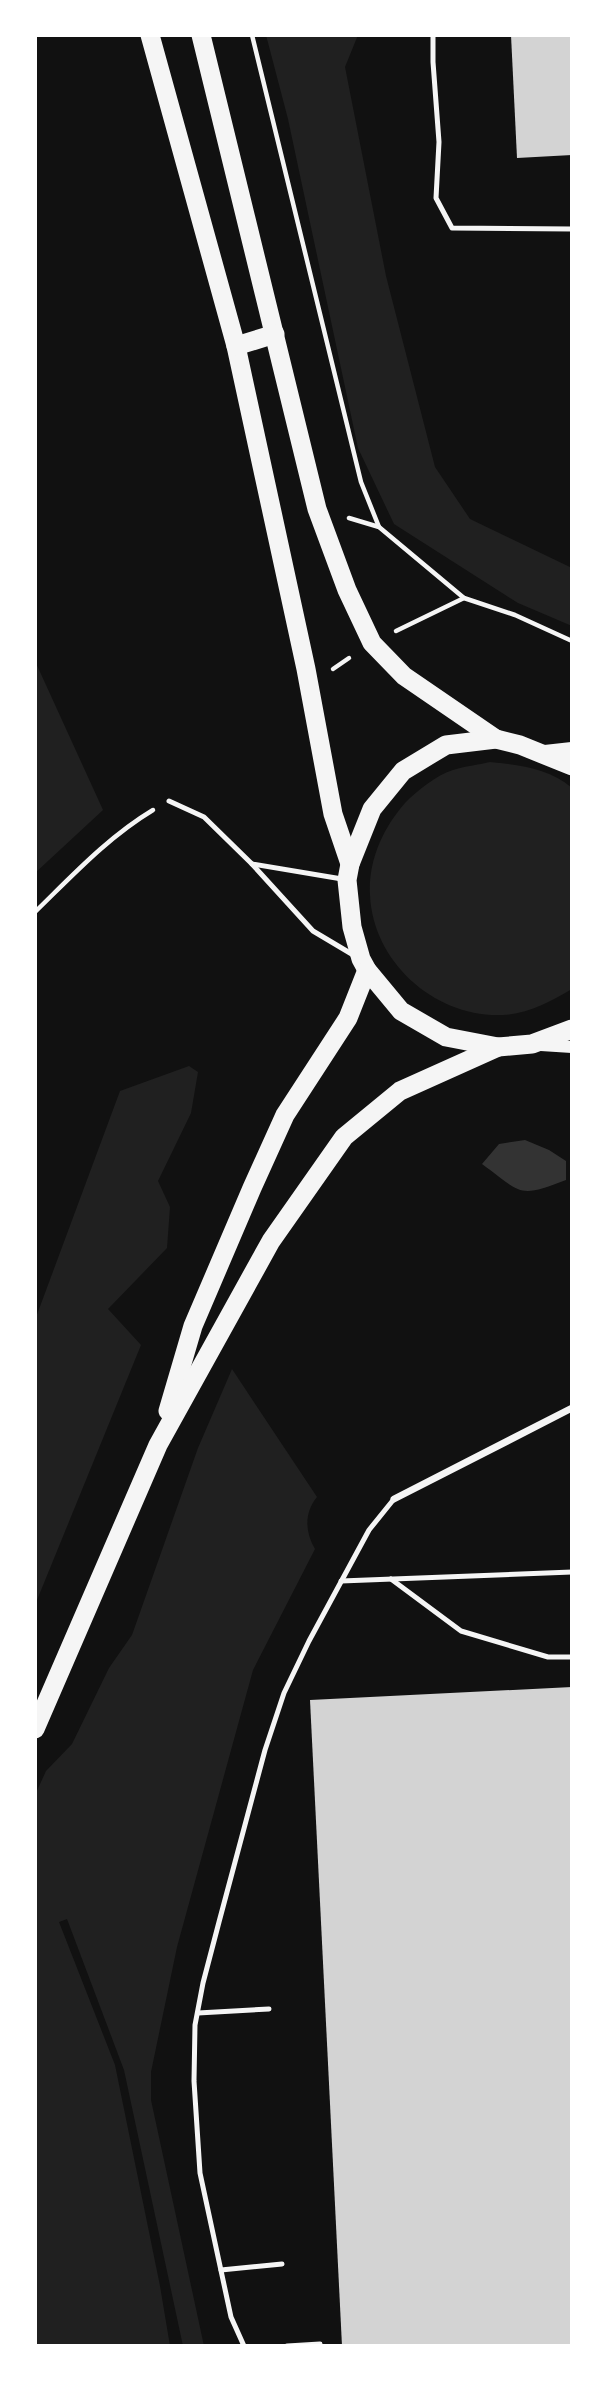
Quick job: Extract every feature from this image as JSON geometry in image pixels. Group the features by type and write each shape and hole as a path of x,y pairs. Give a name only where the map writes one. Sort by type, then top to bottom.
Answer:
{"highway":[{"path":"150,35 236,345 306,669 333,814 349,872 352,928 364,965 401,1011 446,1037 498,1047 532,1044 572,1029"},
{"path":"201,35 317,509 347,590 372,643 404,676 496,739 545,754 572,766"},
{"path":"236,345 275,334"},
{"path":"349,872 372,809 403,771 446,746 496,739"},
{"path":"158,1445 194,1326 252,1188 285,1115 348,1018 364,965"},
{"path":"35,1730 158,1445 271,1241 344,1138 400,1091 498,1047"}],"main road":[{"path":"545,754 572,751"}],"street":[{"path":"532,1044 572,1047"},
{"path":"394,1499 572,1408"}],"lane":[{"path":"433,35 439,142 436,198 452,228 572,229"},
{"path":"169,800 204,817 252,864 313,931 364,965"},
{"path":"252,864 349,872"},
{"path":"244,2346 231,2317 200,2173 194,2081 198,2013 203,1983 265,1750 284,1693 369,1530 394,1499"},
{"path":"341,1581 572,1572"},
{"path":"391,1579 461,1631 548,1657 572,1657"},
{"path":"198,2013 270,2009"},
{"path":"221,2270 282,2264"},
{"path":"287,2346 320,2344"}],"path":[{"path":"252,35 360,482 379,527"},
{"path":"317,509 379,527 464,598 515,615 572,640"},
{"path":"35,912 91,857 131,823 169,800"}],"shaded area":[{"path":"266,35 358,35 345,67 386,276 435,467 470,519 572,568 572,626 518,603 394,524 358,448 288,119"},
{"path":"35,661 103,810 35,873"},
{"path":"490,762 544,772 572,788 572,989 530,1009 503,1015 454,1007 412,982 383,943 374,920 370,895 378,846 405,803 427,784 446,773"},
{"path":"189,1066 198,1072 191,1113 158,1181 170,1207 167,1248 108,1309 141,1345 35,1605 35,1320 120,1091"},
{"path":"525,1140 566,1161 566,1180 538,1190 521,1190 482,1164 499,1144"},
{"path":"232,1369 317,1497 310,1509 307,1523 315,1549 253,1670 177,1947 151,2072 151,2100 204,2346 183,2346 124,2070 67,1919 59,1922 115,2065 170,2346 35,2346 35,1795 46,1771 72,1744 109,1668 132,1635 198,1448"}],"building":[{"path":"511,35 572,35 572,155 517,158"},
{"path":"572,1687 572,2346 342,2346 310,1700"}]}
